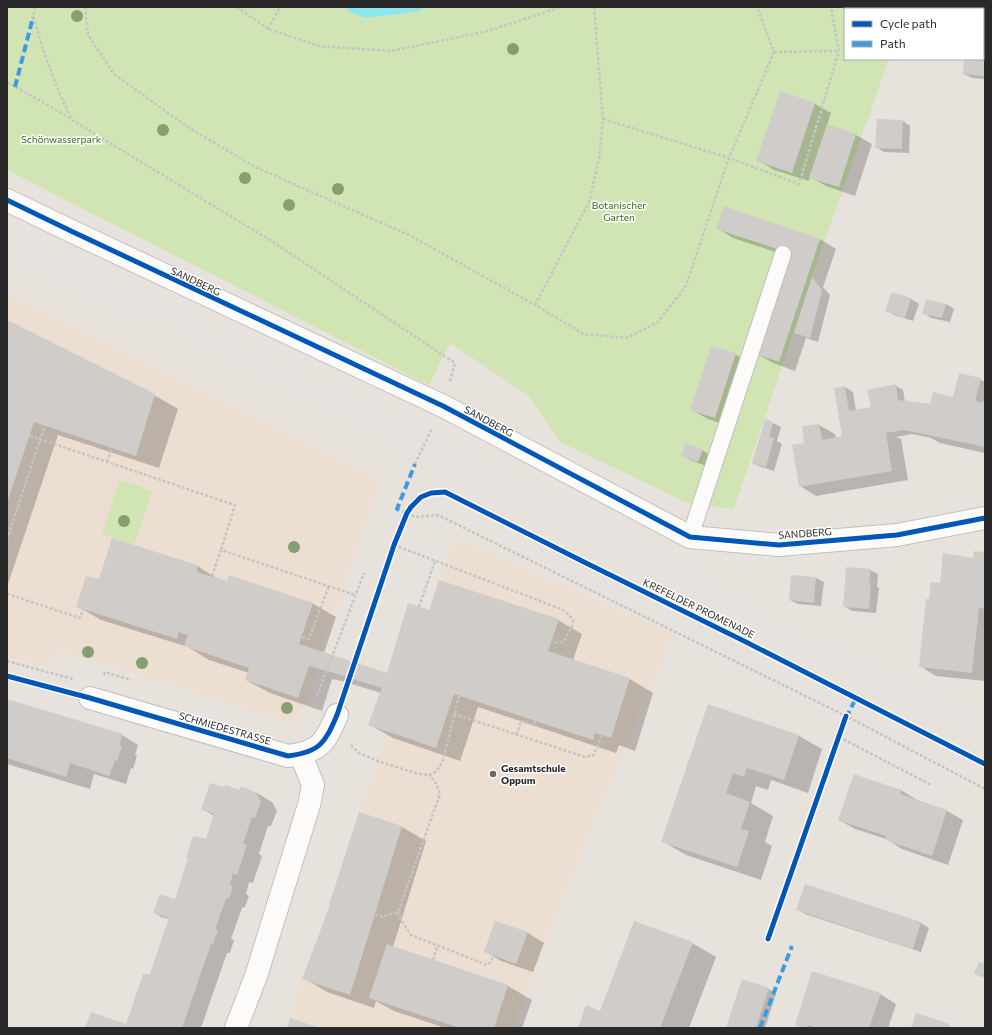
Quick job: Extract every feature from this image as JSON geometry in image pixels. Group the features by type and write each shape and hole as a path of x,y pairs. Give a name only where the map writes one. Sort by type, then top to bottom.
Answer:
{"street":[{"name":"SANDBERG","path":"7,200 443,406 690,537 778,545 897,535 985,518"},
{"name":"SCHMIEDESTRASSE","path":"90,698 288,756 301,755"},
{"path":"236,1028 256,976 309,804 313,785 301,755 309,752 322,743 329,734 337,715"}],"lane":[{"path":"690,537 783,254"}],"path":[{"path":"34,7 33,17 46,58 72,120"},
{"path":"85,7 88,35 114,74 186,126 255,167 409,235 584,334 626,338 657,323 685,288 729,158 774,52 757,7"},
{"path":"237,7 268,29 320,46 391,51 488,31 561,7"},
{"path":"268,29 280,7"},
{"path":"535,305 589,202 599,159 603,119 594,7"},
{"path":"603,119 729,158 799,184 839,51 831,7"},
{"path":"774,52 839,51"},
{"path":"7,82 274,242 455,363 443,406 415,464"},
{"path":"7,540 45,425"},
{"path":"30,436 235,505 212,576"},
{"path":"107,462 112,448"},
{"path":"411,507 406,513 416,517 438,515 846,716 985,788"},
{"path":"394,545 435,562 561,609 573,620 572,627 564,641 558,643 552,640"},
{"path":"221,550 355,594"},
{"path":"419,607 435,562"},
{"path":"316,698 364,573"},
{"path":"302,637 309,639 329,586"},
{"path":"7,594 80,618 83,609"},
{"path":"7,661 78,680"},
{"path":"102,679 105,672 135,681"},
{"path":"378,761 418,774 429,775 437,771 443,760 458,696"},
{"path":"454,714 585,757 594,755 602,735"},
{"path":"516,735 521,721 534,725 535,721"},
{"path":"839,737 931,785"},
{"path":"429,775 436,783 440,794 398,912 400,918 411,935 438,946 487,965 493,955"},
{"path":"375,915 382,917 398,912"},
{"path":"433,960 438,946"}],"shaded area":[{"path":"7,295 380,481 297,724 55,649 49,667 7,656"},
{"name":"Gesamtschule Oppum","path":"455,538 673,634 579,856 512,1028 322,1028 290,1018 302,979 330,905 359,812 388,732 368,725 382,688 408,603 429,610"}],"green space":[{"name":"Botanischer Garten","path":"7,7 908,7 844,8 844,60 889,60 816,265 734,509 686,502 560,442 529,396 450,343 429,385 7,170"},
{"path":"120,480 152,491 134,545 102,534"}],"building":[{"path":"985,18 985,76 963,74 964,60 984,60"},
{"path":"780,91 815,103 792,173 756,161"},
{"path":"877,119 903,120 902,149 875,148"},
{"path":"827,124 856,134 839,187 809,178"},
{"path":"724,206 820,239 779,362 755,354 790,253 716,229"},
{"path":"812,277 822,290 810,338 794,333"},
{"path":"892,292 911,298 905,318 885,311"},
{"path":"926,299 946,304 942,318 922,314"},
{"path":"7,320 155,394 136,456 34,422 7,503"},
{"path":"711,346 736,353 715,418 690,410"},
{"path":"959,373 981,378 975,401 985,404 985,447 904,430 886,433 892,471 799,487 792,445 804,443 802,426 819,424 822,440 842,436 834,388 845,386 849,411 871,407 867,390 896,384 898,400 930,404 933,392 953,397"},
{"path":"765,419 773,422 769,437 774,438 766,467 752,463"},
{"path":"685,443 703,449 698,462 681,456"},
{"path":"112,538 197,565 197,572 227,581 229,575 313,603 299,644 387,673 408,603 429,610 439,580 559,619 548,651 630,678 611,738 595,733 593,740 454,694 436,748 368,725 382,688 309,666 298,698 245,680 249,668 184,646 188,635 179,632 177,639 76,607 86,576 99,579"},
{"path":"974,551 985,552 985,609 979,608 972,673 919,667 926,599 929,599 931,582 940,583 943,553 973,558"},
{"path":"846,567 871,569 869,583 871,583 869,609 843,607"},
{"path":"791,575 816,577 814,603 789,600"},
{"path":"7,699 123,734 119,745 122,746 117,761 115,760 109,776 70,763 66,777 7,758"},
{"path":"708,704 799,735 784,780 747,768 744,777 733,773 726,793 750,802 741,829 749,831 737,867 661,842"},
{"path":"854,774 901,790 900,794 947,810 932,856 885,840 886,836 838,820"},
{"path":"210,783 224,787 226,785 239,790 241,786 255,792 261,801 255,818 252,817 243,844 247,845 237,875 233,873 230,885 233,886 229,898 226,899 215,929 218,930 213,944 211,944 182,1028 85,1028 91,1012 126,1024 143,974 150,974 169,918 153,913 160,894 175,899 188,859 186,858 193,836 206,839 214,814 201,810"},
{"path":"359,812 402,826 350,995 302,979 330,905"},
{"path":"805,884 921,922 913,949 796,910"},
{"path":"495,921 528,932 516,964 484,952"},
{"path":"634,921 693,942 660,1028 578,1028 586,1005 600,1011"},
{"path":"387,944 508,985 494,1028 460,1028 369,998"},
{"path":"985,959 985,978 974,974 979,962 983,964"},
{"path":"812,971 881,993 869,1028 818,1028 808,1025 806,1028 803,1028 795,1025"},
{"path":"742,979 769,988 756,1028 726,1028"},
{"path":"916,1013 950,1024 949,1028 911,1028"},
{"path":"290,1018 320,1028 287,1028"}],"waterway":[{"path":"351,7 366,13 418,7"}],"tram line":[{"path":"7,234 230,339 985,727"},
{"path":"7,248 225,351 364,421 420,452 985,741"}],"marked path":[{"path":"15,87 33,17"},
{"path":"405,516 407,513 397,509 415,464"},
{"path":"846,718 856,698"},
{"path":"760,1028 792,946"}],"cycle path":[{"path":"7,200 443,406 690,537 779,545 897,535 985,518"},
{"name":"KREFELDER PROMENADE","path":"7,676 90,698 288,756 307,752 314,749 325,739 337,715 394,545 407,513 421,497 431,493 445,492 746,642 985,764"},
{"path":"768,939 846,716"}],"place":[{"name":"Gesamtschule Oppum","path":"493,774"}],"park label":[{"name":"Schönwasserpark","path":"61,139"}]}
